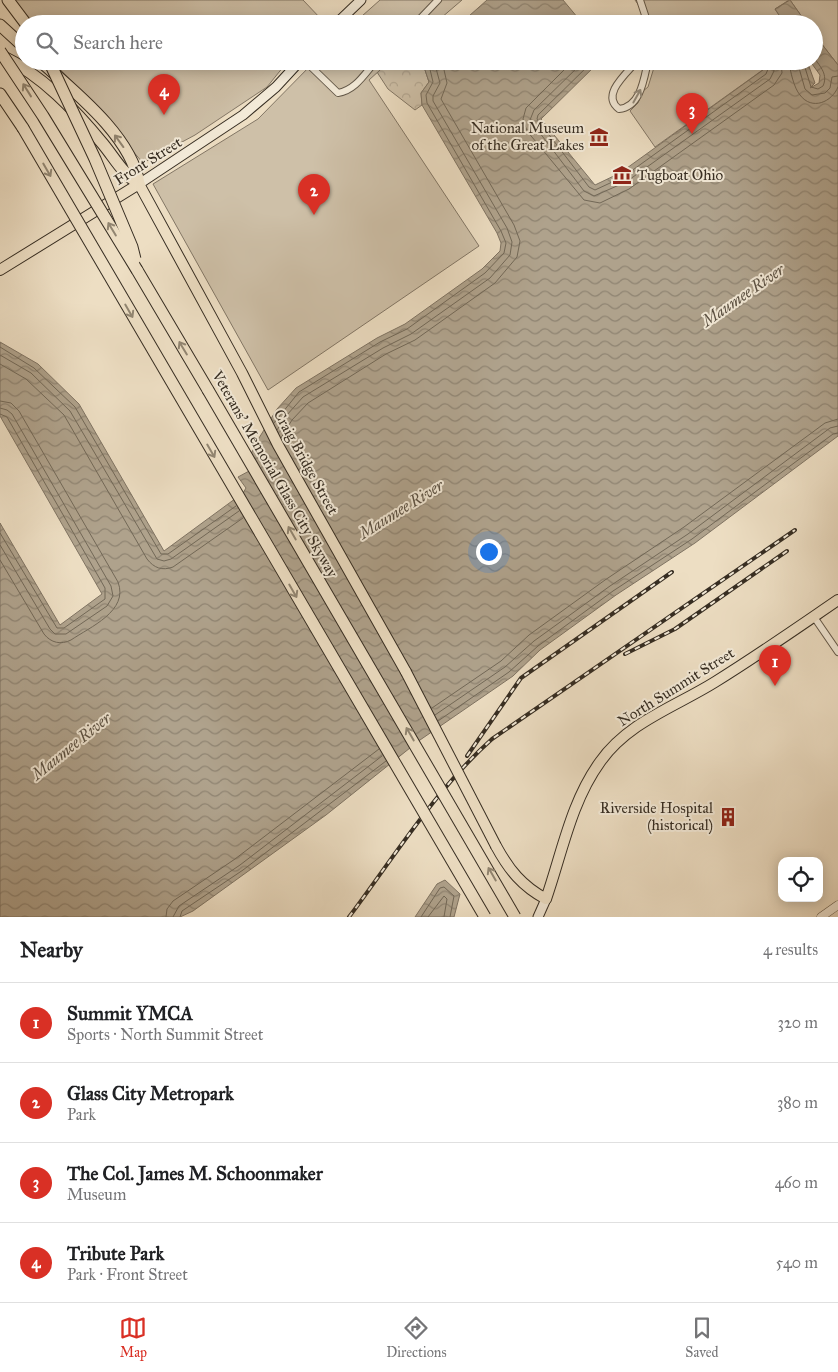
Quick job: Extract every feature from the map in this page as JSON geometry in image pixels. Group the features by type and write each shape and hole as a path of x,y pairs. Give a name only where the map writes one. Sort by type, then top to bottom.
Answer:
{"highway":[{"path":"8,0 19,15"},
{"path":"0,25 15,39"},
{"name":"Veterans' Memorial Glass City Skyway","path":"0,51 43,116 138,270 515,917"},
{"path":"0,55 15,62"},
{"path":"28,70 40,79 97,137 124,174 139,184"},
{"path":"50,70 87,104 112,131 137,168 139,184"},
{"path":"53,70 124,229 138,270"},
{"path":"0,94 23,128 485,917"}],"main road":[{"path":"345,15 361,0"},
{"name":"Front Street","path":"0,270 139,184 243,116 276,87 292,70"},
{"name":"Craig Bridge Street","path":"139,184 242,373 278,445 421,699 496,846 514,876 532,892 546,899"},
{"name":"North Summit Street","path":"538,917 546,899 577,802 600,762 613,746 641,723 715,682 838,600"}],"street":[{"path":"424,15 438,0"},
{"path":"640,0 645,15"},
{"path":"314,70 338,93 345,92 358,82 368,70"},
{"path":"630,70 613,91 613,105 619,109 626,108 636,99 646,70"},
{"path":"814,616 838,652"},
{"path":"821,917 838,905"}],"green space":[{"path":"13,0 303,0 317,15 22,15"},
{"path":"380,0 462,0 444,15 363,15"},
{"path":"635,0 789,0 775,9 779,15 646,15"},
{"path":"790,0 838,0 838,65 823,46 823,15 801,15"},
{"path":"61,70 281,70 267,87 195,135 143,163 85,95"},
{"path":"306,70 380,70 369,80 479,246 268,390 153,184 258,119"},
{"path":"376,70 425,70 429,82 421,93 422,105 415,110 388,89"},
{"path":"653,70 763,70 655,147 630,111 638,103 643,91 648,87"}],"water":[{"path":"487,0 563,0 576,15 470,15"},
{"path":"790,0 801,15 779,15 775,9"},
{"name":"Maumee River","path":"823,46 838,65 838,436 695,543 616,595 540,650 513,676 420,740 326,815 193,911 180,917 0,917 0,523 60,625 102,594 0,416 0,342 38,364 79,404 164,551 243,493 246,488 238,477 251,470 249,458 259,438 277,409 296,388 377,338 405,324 482,269 500,251 501,243 497,233 422,105 421,93 429,82 425,70 591,70 541,119 595,185 620,173 763,70 810,70 815,83 810,88 819,83 820,75 816,70 823,70"},
{"path":"445,880 460,894 454,917 415,917 437,884"}],"railway":[{"path":"349,917 434,801 452,779 492,739 795,530"},
{"path":"625,654 675,629 787,551"},
{"path":"467,756 521,678 672,572"}],"place":[{"name":"Tribute Park","path":"164,115"},
{"name":"The Col. James M. Schoonmaker","path":"692,134"},
{"name":"National Museum of the Great Lakes","path":"599,137"},
{"name":"Tugboat Ohio","path":"622,175"},
{"name":"Glass City Metropark","path":"314,215"},
{"name":"Summit YMCA","path":"775,686"},
{"name":"Riverside Hospital (historical)","path":"728,817"}]}
